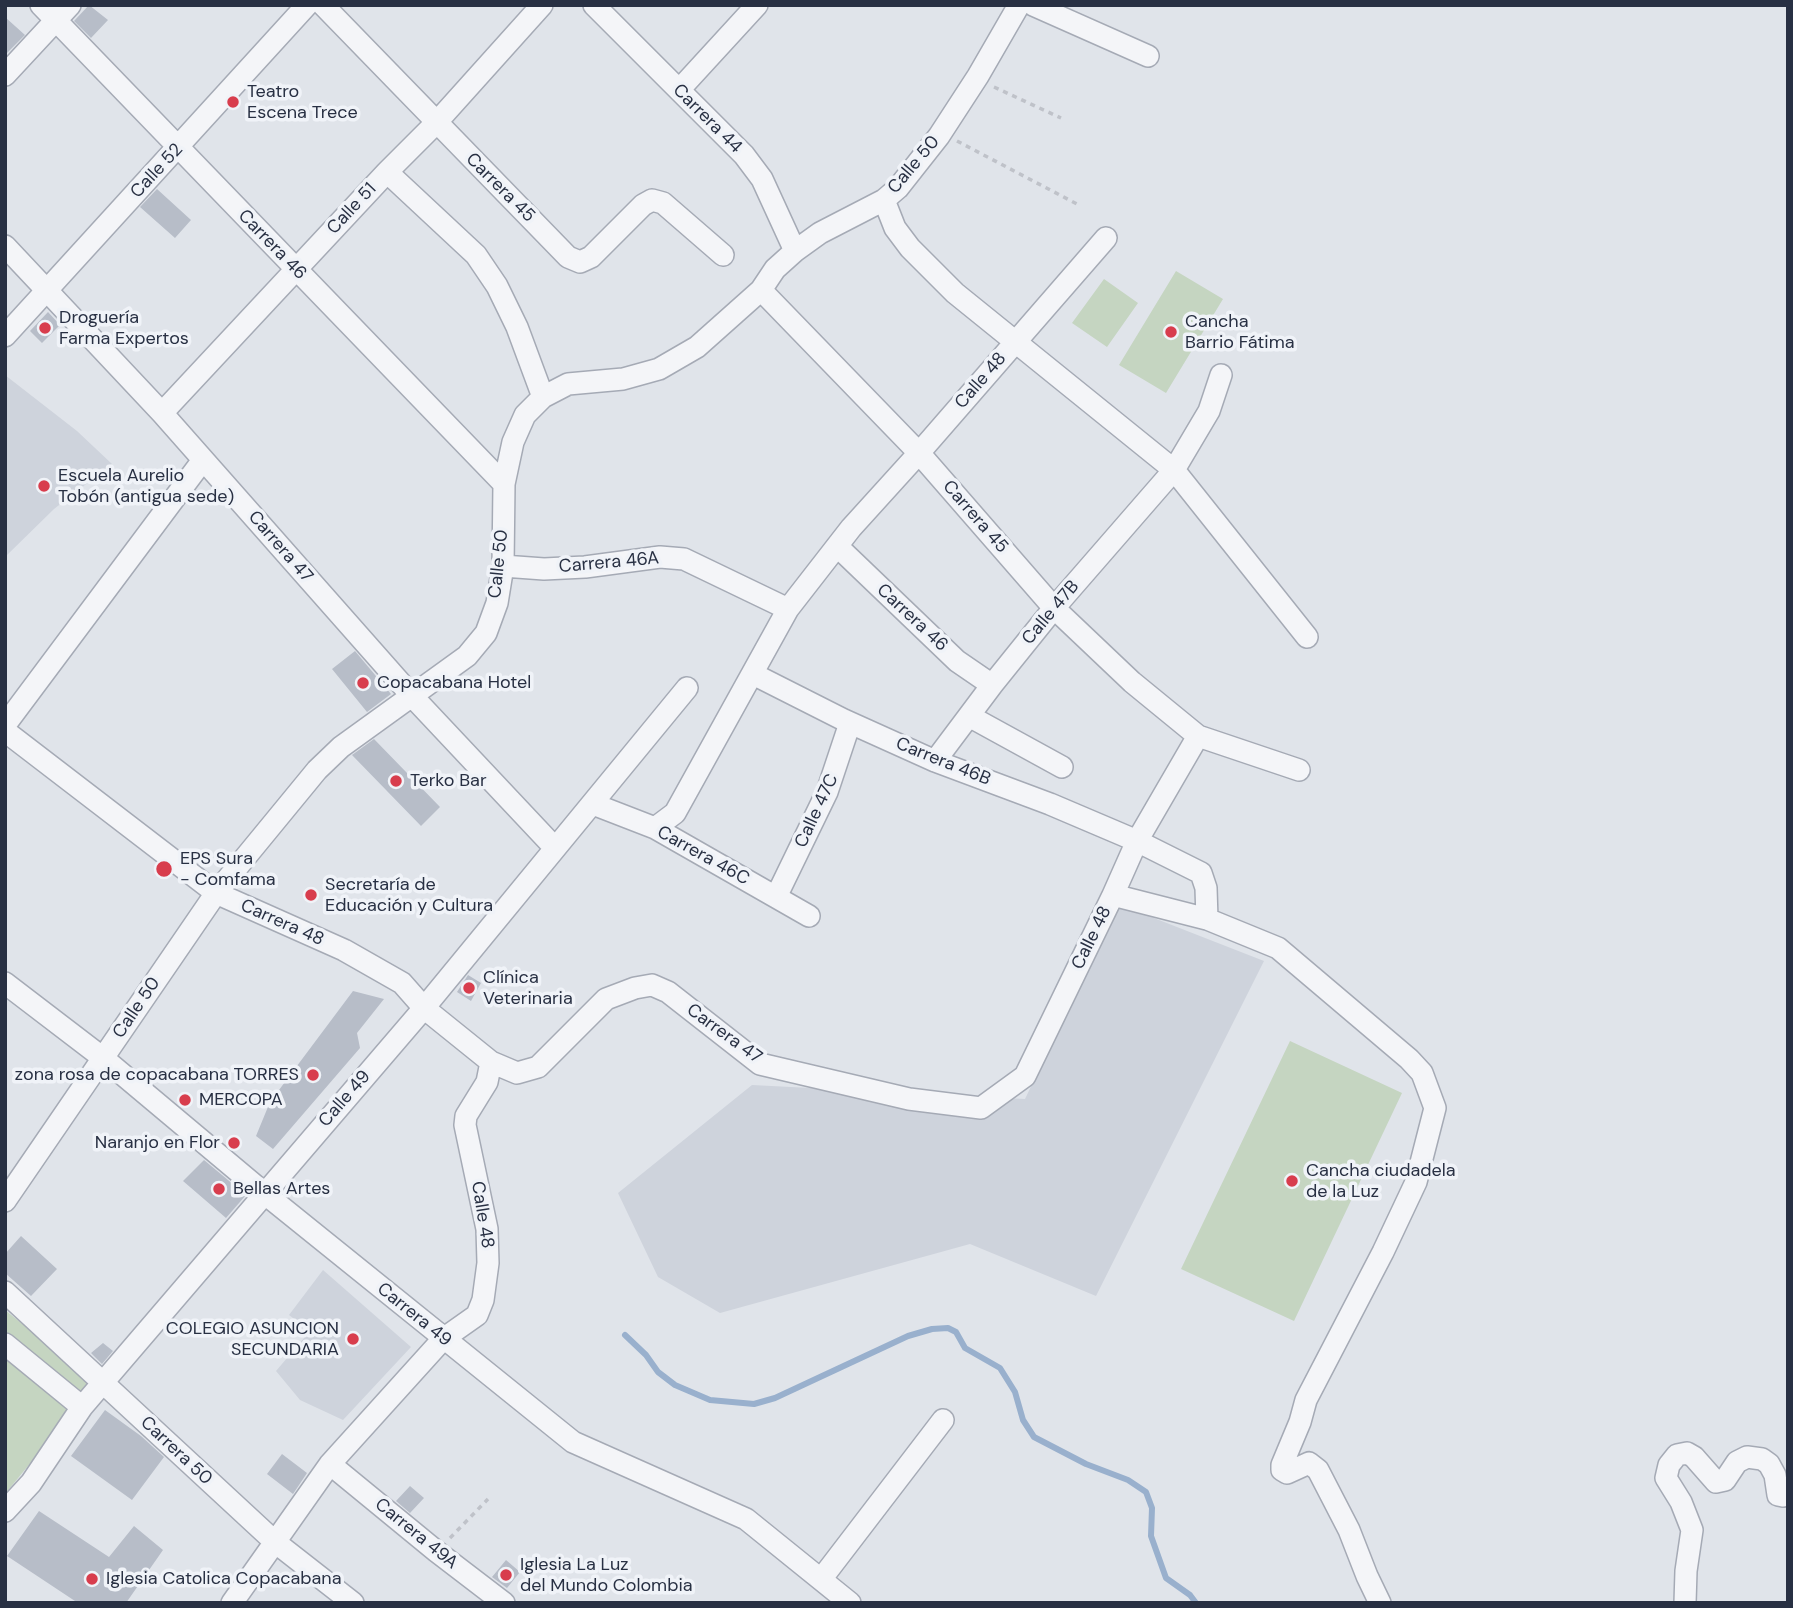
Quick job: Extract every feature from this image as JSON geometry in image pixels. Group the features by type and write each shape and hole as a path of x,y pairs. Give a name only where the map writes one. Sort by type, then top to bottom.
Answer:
{"street":[{"name":"Carrera 46","path":"41,5 63,13 179,147 504,484"},
{"name":"Calle 52","path":"5,336 307,5"},
{"name":"Carrera 45","path":"323,5 568,257 580,262 591,257 643,205 652,200 663,203 723,255"},
{"name":"Calle 51","path":"162,413 436,123 542,5"},
{"name":"Carrera 44","path":"594,5 744,156 762,179 795,251"},
{"path":"679,90 757,5"},
{"name":"Calle 50","path":"5,1202 216,893 317,771 341,747 467,656 486,633 497,603 503,566 504,484 513,442 525,415 543,397 568,384 623,379 659,369 697,347 761,290 775,269 795,251 820,233 884,200 898,188 939,136 1019,5"},
{"path":"1033,5 1148,56"},
{"path":"5,75 63,13"},
{"path":"387,172 476,255 497,286 517,327 543,397"},
{"path":"884,200 895,228 910,248 955,293 1174,470 1307,638"},
{"name":"Calle 48","path":"655,828 675,813 788,610 837,545 1106,239"},
{"name":"Carrera 47","path":"5,246 162,413 412,696 555,848"},
{"name":"Carrera 45","path":"761,290 919,453 1055,607 1132,682 1198,736"},
{"name":"Calle 47B","path":"935,761 1055,607 1174,470 1209,411 1221,375"},
{"path":"5,728 202,460"},
{"name":"Carrera 46","path":"837,545 957,661 992,685"},
{"name":"Carrera 46A","path":"503,566 544,569 585,567 660,557 684,559 788,610"},
{"name":"Carrera 46B","path":"753,674 850,723 935,761 1050,804 1137,841 1201,873 1206,888 1207,919"},
{"name":"Calle 49","path":"5,1511 31,1483 82,1406 104,1385 264,1193 424,1008 687,688"},
{"path":"969,716 1062,767"},
{"name":"Calle 47C","path":"776,897 827,792 850,723"},
{"name":"Carrera 48","path":"5,728 216,893 344,950 402,983 424,1008 491,1062"},
{"path":"1113,895 1137,841 1198,736 1299,770"},
{"name":"Carrera 46C","path":"593,804 655,828 808,916"},
{"name":"Calle 48","path":"800,1072 909,1099 981,1108 1025,1076 1113,895 1207,919 1278,948 1409,1059 1422,1073 1435,1108 1416,1182 1306,1400 1282,1470 1290,1473 1310,1463 1318,1469 1349,1530 1380,1603"},
{"name":"Carrera 49","path":"5,983 103,1058 264,1193 573,1442 746,1519 850,1603"},
{"name":"Carrera 47","path":"491,1062 517,1073 538,1067 606,999 652,985 668,992 760,1064 800,1072"},
{"name":"Calle 48","path":"232,1603 330,1464 443,1339 477,1315 484,1300 488,1264 487,1229 465,1125 466,1116 487,1082 491,1062"},
{"name":"Carrera 50","path":"5,1292 275,1542 353,1603"},
{"path":"5,1344 82,1406"},
{"path":"5,1522 104,1385"},
{"path":"822,1578 943,1420"},
{"path":"1685,1603 1692,1530 1681,1502 1666,1478 1669,1465 1677,1455 1686,1453 1695,1457 1716,1482 1725,1480 1738,1462 1746,1457 1762,1459 1769,1464 1775,1475 1778,1495 1788,1494"},
{"name":"Carrera 49A","path":"330,1464 504,1603"}],"path":[{"path":"978,76 998,90 1061,118"},
{"path":"939,136 961,142 1077,204"},
{"path":"436,1551 488,1499"}],"shaded area":[{"name":"Escuela Aurelio Tobón (antigua sede)","path":"5,375 77,431 112,464 54,509 5,557"},
{"path":"1118,904 1264,961 1096,1296 970,1244 720,1313 658,1277 618,1193 752,1085 1025,1099"},
{"name":"COLEGIO ASUNCION SECUNDARIA","path":"323,1270 411,1347 343,1420 300,1400 276,1371 310,1331 289,1315"}],"green space":[{"name":"Cancha Barrio Fátima","path":"1176,271 1223,299 1166,393 1119,365"},
{"path":"1104,279 1138,303 1107,347 1072,323"},
{"name":"Cancha ciudadela de la Luz","path":"1290,1041 1402,1093 1294,1321 1181,1269"},
{"path":"5,1310 96,1383 5,1494"}],"building":[{"path":"89,5 108,20 91,38 74,21"},
{"path":"5,17 25,35 5,55"},
{"path":"157,189 191,220 175,238 140,207"},
{"name":"Droguería Farma Expertos","path":"48,312 60,325 42,343 30,331"},
{"name":"Copacabana Hotel","path":"355,651 391,694 367,712 332,669"},
{"name":"Terko Bar","path":"374,739 440,807 421,826 352,755"},
{"name":"Clínica Veterinaria","path":"468,975 481,983 471,1001 457,992"},
{"name":"zona rosa de copacabana TORRES","path":"353,991 384,999 357,1033 360,1048 273,1149 256,1136 270,1102"},
{"name":"Bellas Artes","path":"204,1160 246,1195 226,1218 183,1181"},
{"path":"21,1236 57,1269 31,1296 5,1273 5,1254"},
{"path":"103,1343 113,1351 102,1364 91,1353"},
{"path":"105,1410 164,1457 132,1500 71,1456"},
{"path":"282,1454 307,1473 293,1494 267,1474"},
{"path":"410,1486 424,1498 410,1513 396,1501"},
{"name":"Iglesia Catolica Copacabana","path":"39,1511 109,1557 134,1526 163,1550 126,1603 78,1603 7,1556"},
{"name":"Iglesia La Luz del Mundo Colombia","path":"506,1560 520,1572 507,1588 492,1577"}],"waterway":[{"path":"625,1335 646,1355 658,1372 675,1385 710,1400 754,1404 775,1398 908,1336 932,1329 948,1328 956,1332 965,1348 1000,1368 1015,1392 1023,1420 1034,1437 1086,1464 1128,1480 1146,1492 1152,1508 1151,1536 1166,1578 1190,1595 1196,1603"}],"place":[{"name":"Teatro Escena Trece","path":"233,102"},
{"name":"Droguería Farma Expertos","path":"45,328"},
{"name":"Cancha Barrio Fátima","path":"1171,332"},
{"name":"Escuela Aurelio Tobón (antigua sede)","path":"44,486"},
{"name":"Copacabana Hotel","path":"363,683"},
{"name":"Terko Bar","path":"396,781"},
{"name":"EPS Sura - Comfama","path":"164,869"},
{"name":"Secretaría de Educación y Cultura","path":"311,895"},
{"name":"Clínica Veterinaria","path":"469,988"},
{"name":"zona rosa de copacabana TORRES","path":"313,1075"},
{"name":"MERCOPA","path":"185,1100"},
{"name":"Naranjo en Flor","path":"234,1143"},
{"name":"Cancha ciudadela de la Luz","path":"1292,1181"},
{"name":"Bellas Artes","path":"219,1189"},
{"name":"COLEGIO ASUNCION SECUNDARIA","path":"353,1339"},
{"name":"Iglesia La Luz del Mundo Colombia","path":"506,1575"},
{"name":"Iglesia Catolica Copacabana","path":"92,1579"}]}
